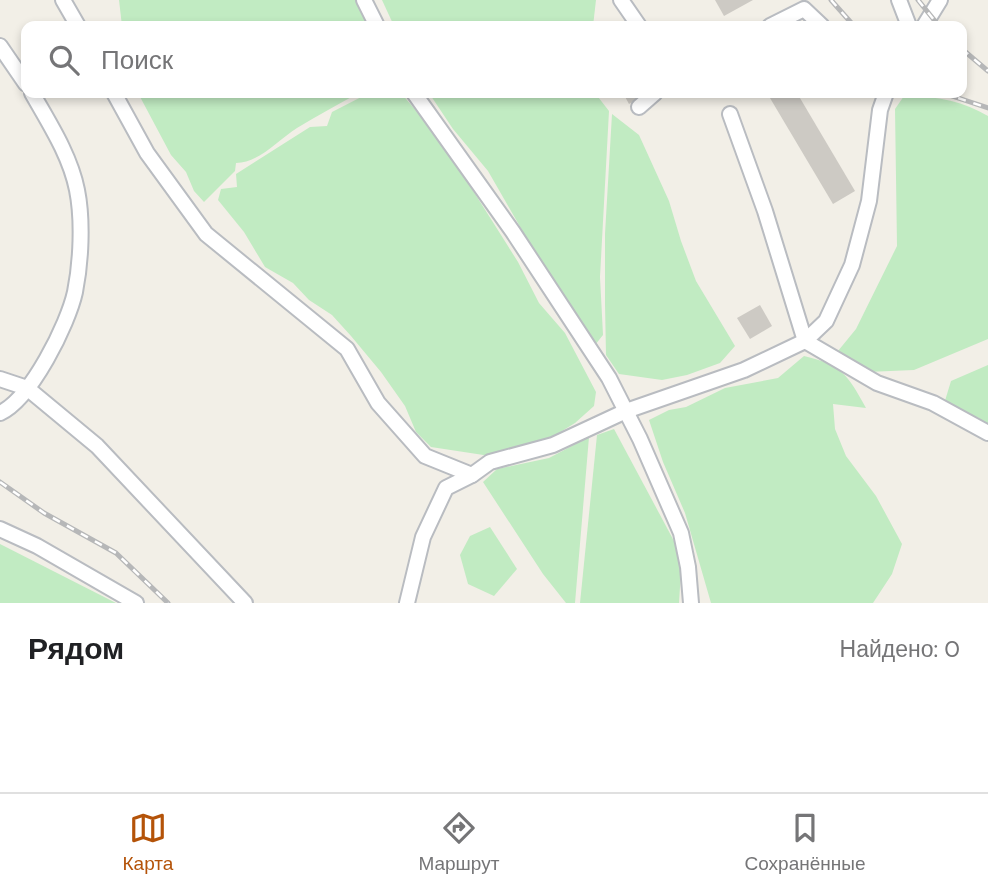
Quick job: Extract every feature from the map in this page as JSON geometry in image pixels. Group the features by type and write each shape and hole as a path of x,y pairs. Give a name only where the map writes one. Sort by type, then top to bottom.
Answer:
{"street":[{"path":"64,0 75,21"},
{"path":"364,0 374,21"},
{"path":"621,0 636,21"},
{"path":"899,0 907,21"},
{"path":"928,21 940,0"},
{"path":"780,21 804,9 817,21"},
{"path":"0,46 21,77"},
{"path":"0,413 27,388 52,351 75,293 81,229 76,189 60,144 35,98"},
{"path":"117,98 147,153 206,234 346,349 379,403 425,456 472,475"},
{"path":"418,98 513,232 609,378 681,533 688,567 691,603"},
{"path":"639,107 649,98"},
{"path":"407,603 423,537 446,488 490,462 553,444 626,411 744,370 805,341 826,321 852,265 869,201 880,110 884,98"},
{"path":"730,114 765,211 805,341 877,383 933,403 988,433"},
{"path":"0,379 27,388 97,446 245,603"},
{"path":"0,529 37,546 136,603"}],"green space":[{"path":"119,0 357,0 366,21 121,21"},
{"path":"382,0 596,0 594,21 392,21"},
{"path":"141,98 350,98 297,128 253,159 236,163 235,171 204,202 194,191 186,172 171,155"},
{"path":"359,98 405,98 441,140 518,262 539,303 565,333 596,392 594,406 575,423 549,439 490,456 431,447 416,432 405,406 381,372 332,315 309,300 293,283 265,267 244,232 218,200 221,189 237,187 236,174 310,127 327,126 332,112"},
{"path":"432,98 599,98 609,111 600,277 603,335 595,345 549,277 488,171 453,129"},
{"path":"903,98 933,98 968,106 988,116 988,339 914,370 867,372 838,351 856,329 897,246 895,109"},
{"path":"612,114 639,135 669,201 696,281 735,346 720,363 687,375 662,380 619,374 606,355 605,234"},
{"path":"804,356 827,363 842,373 866,408 833,404 835,429 846,456 876,496 902,544 892,574 873,603 711,603 685,513 663,462 649,420 669,410 686,407 725,388 778,378"},
{"path":"988,365 988,425 979,418 944,404 951,381"},
{"path":"614,429 674,541 681,571 679,603 580,603 597,435"},
{"path":"589,437 575,603 566,603 543,574 483,482 497,469 549,458"},
{"path":"490,527 517,569 494,596 468,584 460,555 470,536"},
{"path":"0,544 116,603 0,603"}],"building":[{"path":"715,0 753,0 724,16"},
{"path":"626,98 639,98 629,104"},
{"path":"770,98 800,98 855,191 833,204"},
{"path":"760,305 772,326 750,339 737,318"}],"railway":[{"path":"831,0 850,21"},
{"path":"918,0 935,21"},
{"path":"967,53 988,71"},
{"path":"958,98 988,108"},
{"path":"0,482 44,513 116,553 168,603"}]}
